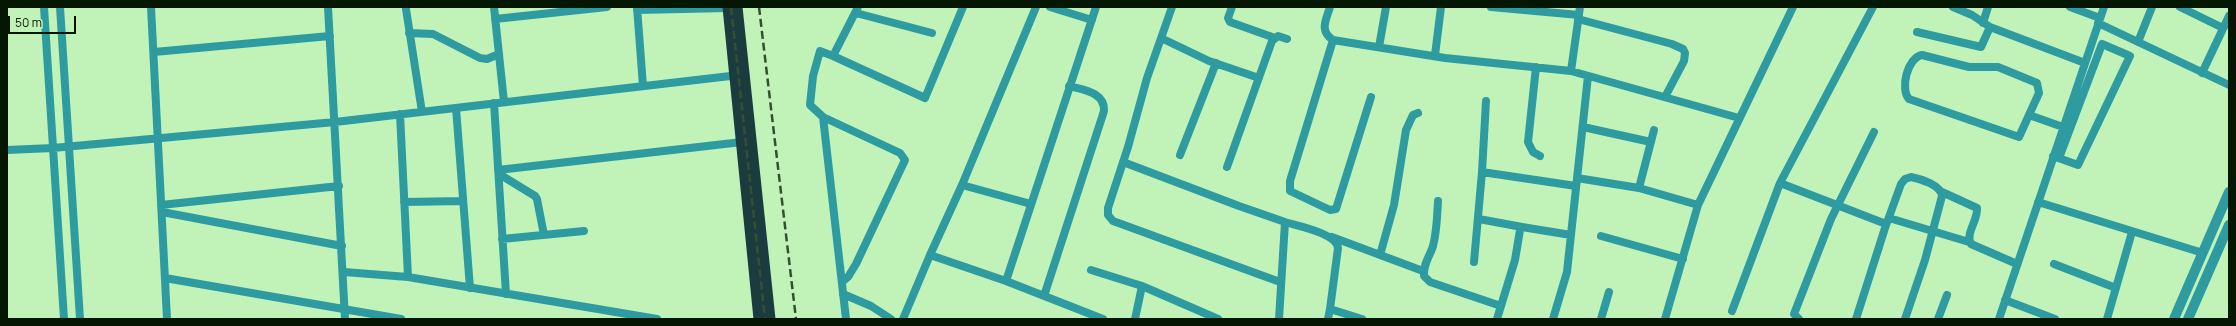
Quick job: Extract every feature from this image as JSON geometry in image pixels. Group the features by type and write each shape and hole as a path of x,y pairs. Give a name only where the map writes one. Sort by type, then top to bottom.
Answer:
{"highway":[{"path":"728,7 740,75 770,319"},
{"path":"737,7 742,142 759,319"}],"street":[{"path":"44,7 64,319"},
{"path":"60,7 80,319"},
{"path":"151,7 167,319"},
{"path":"328,7 344,272 345,315"},
{"path":"494,7 504,102"},
{"path":"495,19 559,10 607,7"},
{"path":"643,86 637,8 728,7"},
{"path":"842,282 848,277 856,264 905,160 900,153 823,117 810,105 813,76 820,51 925,98 964,7"},
{"path":"903,319 962,185 1036,7"},
{"path":"1050,7 1092,20"},
{"path":"1006,281 1096,7"},
{"path":"1172,7 1146,78 1123,162 1108,208 1110,218 1280,282"},
{"path":"1232,7 1228,18 1230,22 1275,38 1281,37 1287,39"},
{"path":"1330,7 1324,28 1326,35 1333,40 1435,55 1571,71 1739,118"},
{"path":"1379,47 1386,7"},
{"path":"1435,55 1441,7"},
{"path":"1492,7 1579,14 1672,44 1683,49 1685,53 1684,61 1665,97"},
{"path":"1665,319 1698,205 1793,7"},
{"path":"1732,311 1780,183 1873,7"},
{"path":"1953,7 1972,15 1986,25 2085,63"},
{"path":"1917,32 1981,47 1988,7"},
{"path":"2070,7 2099,20 2138,42 2229,85"},
{"path":"1999,319 2038,202 2076,101 2085,63 2104,7"},
{"path":"2138,42 2152,7"},
{"path":"2180,7 2223,28"},
{"path":"406,9 422,112"},
{"path":"833,56 857,10 932,33"},
{"path":"1571,71 1579,14"},
{"path":"2202,73 2229,16"},
{"path":"409,33 433,34 480,58 487,58 499,54"},
{"path":"154,52 330,36"},
{"path":"1161,38 1216,63 1259,78"},
{"path":"1227,167 1272,41 1275,38"},
{"path":"1333,40 1290,182 1290,191 1330,210 1336,209 1371,97"},
{"path":"2102,44 2130,56 2078,166 2056,157 2063,127 2102,44"},
{"path":"1922,55 1969,67 1998,67 2033,80 2037,83 2039,89 2029,115 2019,137 1910,99 1906,95 1905,86 1910,62 1915,57 1922,55"},
{"path":"1180,155 1216,63"},
{"path":"1536,67 1528,142 1533,152 1540,156"},
{"path":"7,150 53,148 335,122 740,75"},
{"path":"1552,319 1565,282 1588,76"},
{"path":"1044,296 1104,111 1104,104 1098,95 1069,86"},
{"path":"1474,262 1479,219 1486,102"},
{"path":"494,103 506,294"},
{"path":"456,108 470,288"},
{"path":"1380,255 1394,204 1406,130 1413,116 1418,113"},
{"path":"400,114 408,277"},
{"path":"2029,115 2063,127"},
{"path":"823,117 846,319"},
{"path":"1582,127 1651,142"},
{"path":"1639,188 1654,130"},
{"path":"1799,319 1794,316 1795,312 1821,240 1874,132"},
{"path":"498,172 742,142"},
{"path":"1123,162 1239,206 1330,236 1423,271"},
{"path":"498,172 535,196 544,235"},
{"path":"1482,172 1639,188 1698,205"},
{"path":"1856,319 1888,221 1901,184 1905,179 1917,178 1936,187 1942,192 1977,208 1969,242"},
{"path":"1780,183 1837,205 1888,221 1969,242 1973,246 2017,264"},
{"path":"962,185 1031,204"},
{"path":"162,208 339,186"},
{"path":"1905,319 1932,232 1942,192"},
{"path":"2174,319 2229,192"},
{"path":"404,202 463,201"},
{"path":"1438,201 1435,238 1423,271 1424,276 1430,282 1501,306"},
{"path":"2038,202 2203,253"},
{"path":"162,208 342,246"},
{"path":"1479,219 1571,235"},
{"path":"1279,319 1280,282 1285,222"},
{"path":"2188,319 2229,225"},
{"path":"1497,319 1515,260 1518,236 1522,227"},
{"path":"502,239 584,231"},
{"path":"2107,319 2132,232"},
{"path":"1328,319 1338,248 1336,242 1330,236"},
{"path":"1601,236 1683,259"},
{"path":"930,255 1006,281 1103,319"},
{"path":"2054,264 2116,288"},
{"path":"1091,270 1142,286 1219,319"},
{"path":"344,272 408,277 658,319"},
{"path":"165,278 345,315 401,319"},
{"path":"1135,319 1142,286"},
{"path":"1601,319 1609,292"},
{"path":"843,294 871,306 891,319"},
{"path":"1938,319 1947,295"},
{"path":"2005,300 2058,319"},
{"path":"1330,309 1362,319"}],"railway":[{"path":"731,7 765,319"},
{"path":"759,7 796,319"}]}
